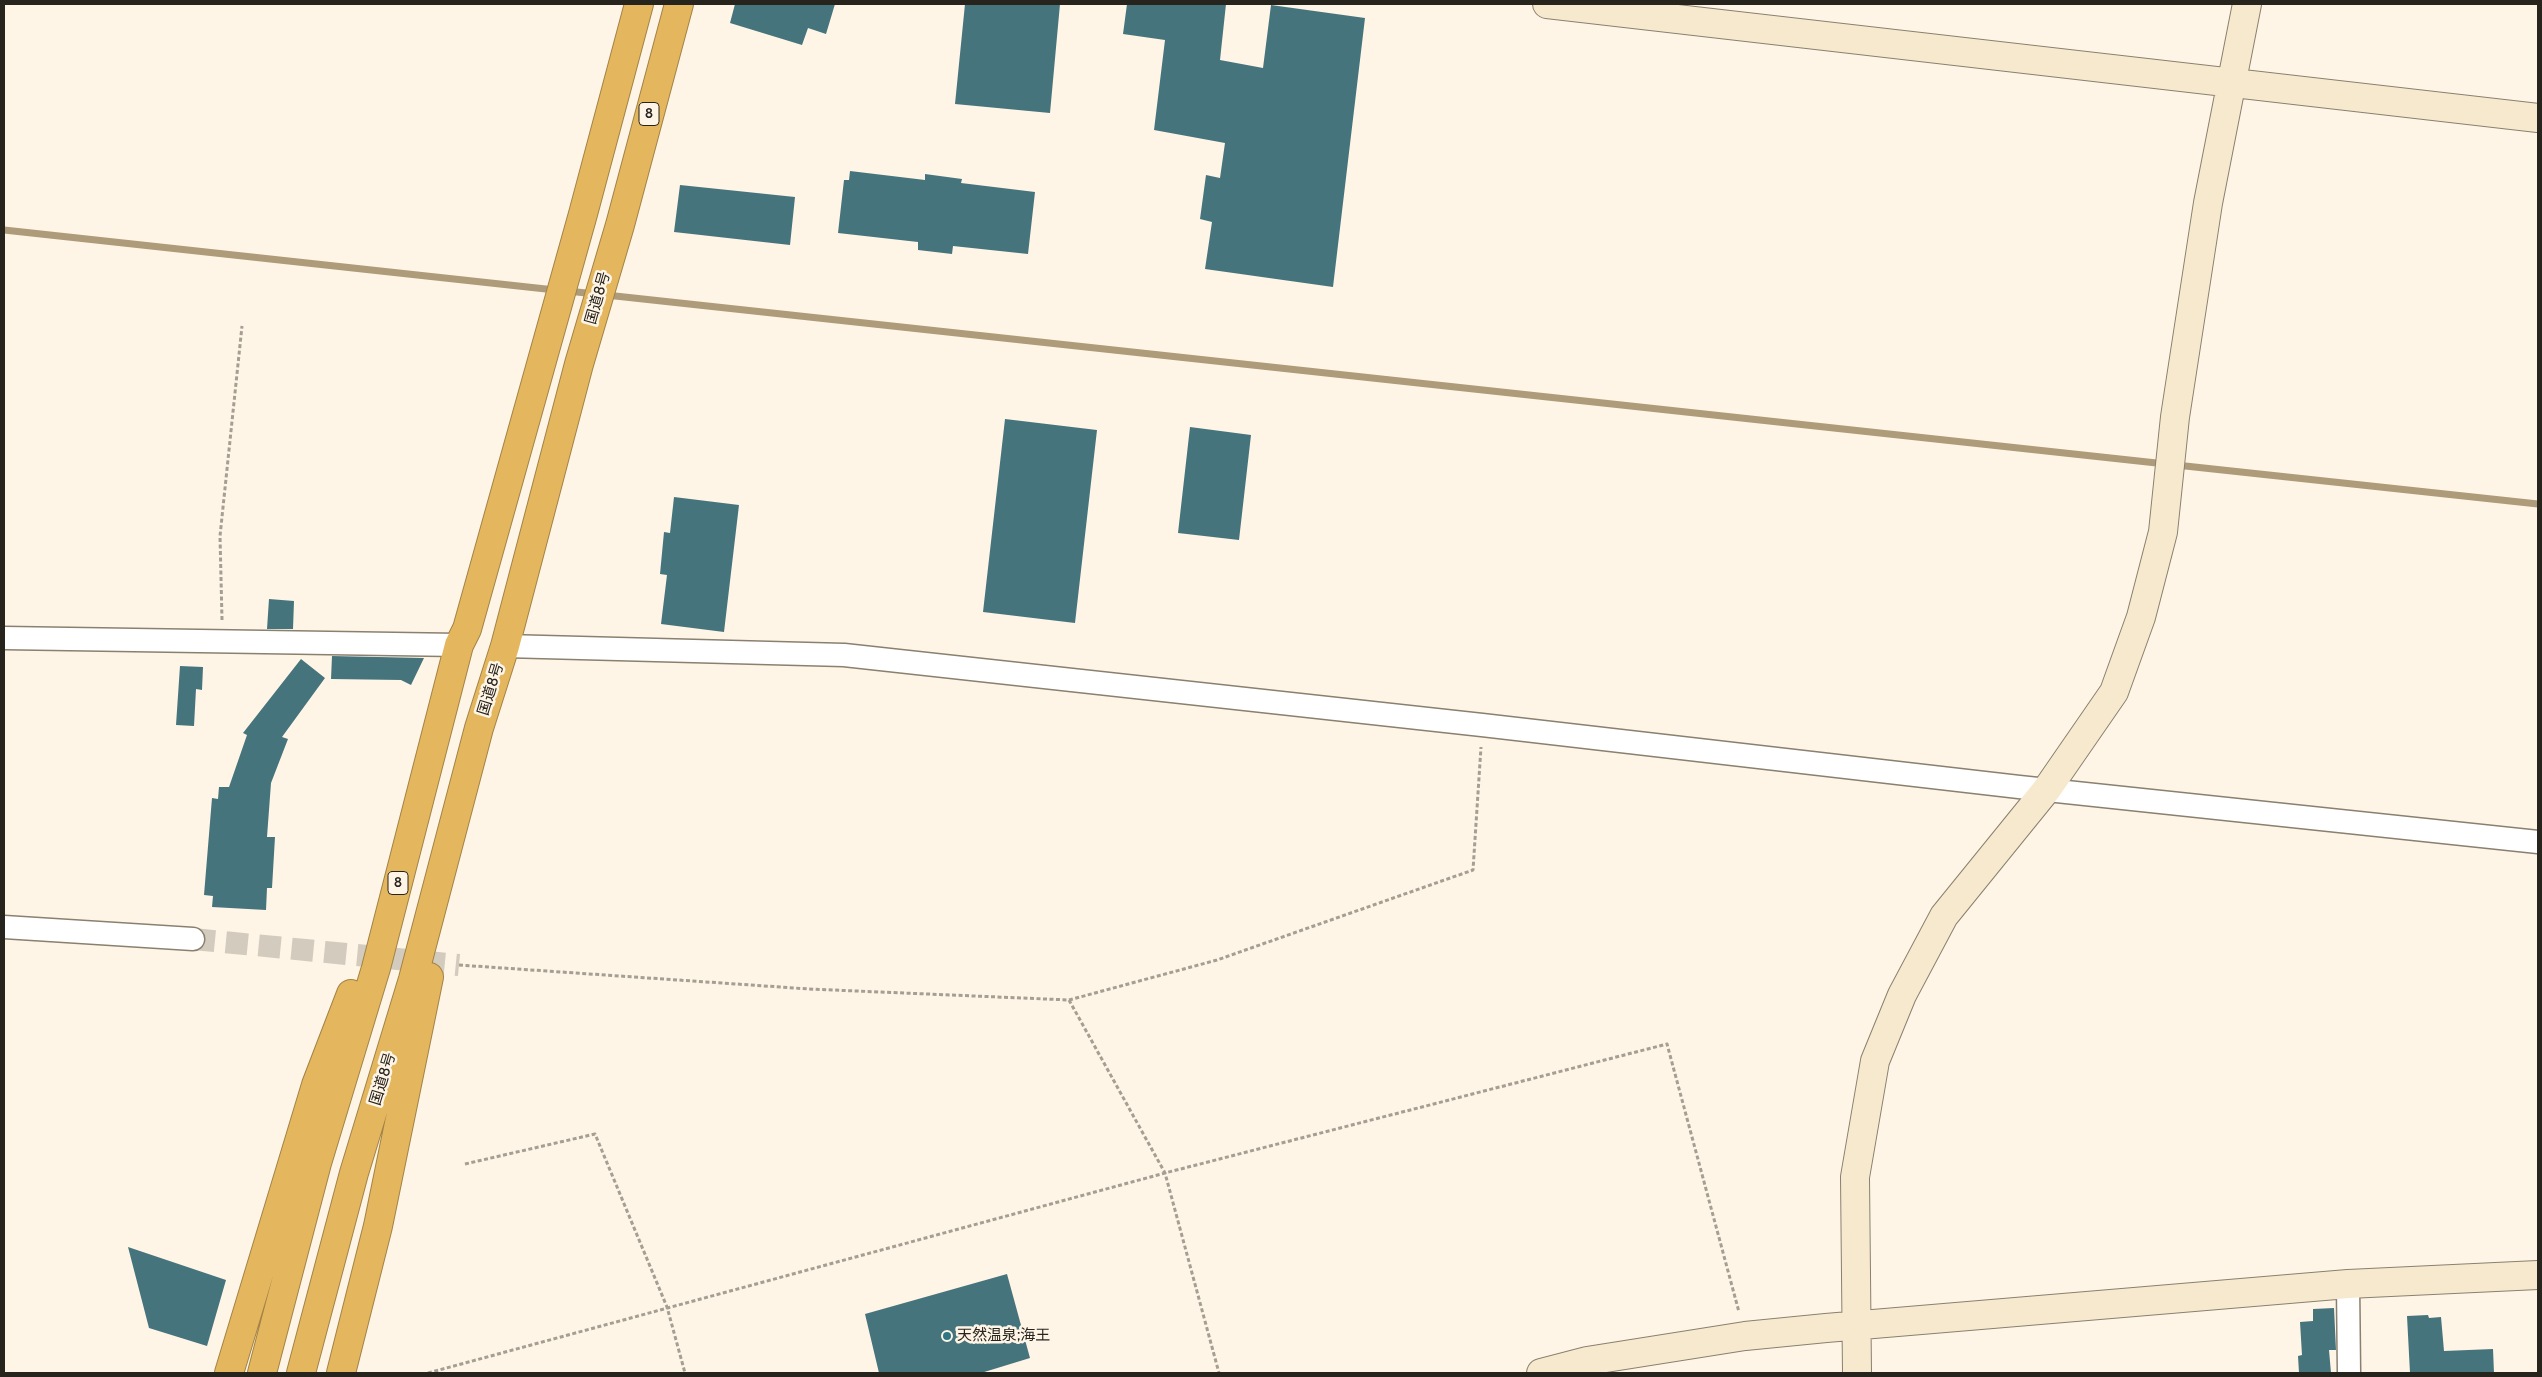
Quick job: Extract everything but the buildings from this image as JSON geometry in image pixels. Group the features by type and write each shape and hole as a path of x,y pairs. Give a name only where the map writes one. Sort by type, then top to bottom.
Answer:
{"highway":[{"name":"8","path":"262,1373 317,1163 376,968 459,645 467,629 583,214 638,4"},
{"name":"国道8号","path":"301,1373 354,1173 413,979 465,782 505,646 568,403 620,224 679,4"},
{"name":"8","path":"341,1373 378,1226 415,1055 465,782"},
{"name":"8","path":"229,1373 316,1085 408,849"}],"street":[{"path":"1547,4 2538,118"},
{"path":"1857,1373 1855,1177 1875,1061 1902,994 1944,916 2048,788 2114,692 2141,617 2163,532 2175,417 2208,203 2247,4"},
{"path":"4,638 459,645"},
{"path":"505,646 844,655 2538,842"},
{"path":"4,926 193,939"},
{"path":"1541,1373 1587,1361 1745,1336 2348,1284 2538,1275"},
{"path":"2348,1284 2350,1373"}],"path":[{"path":"227,641 223,638 220,536 242,326"},
{"path":"459,965 809,989 1069,1000 1217,960 1473,870 1482,725"},
{"path":"1069,1000 1165,1173 1219,1373"},
{"path":"428,1373 1165,1173 1667,1044 1745,1336"},
{"path":"465,1164 595,1134 667,1308 685,1373"}],"waterway":[{"path":"4,230 555,290"},
{"path":"568,291 595,294"},
{"path":"606,295 2166,464"},
{"path":"2176,465 2538,504"}],"tunnel":[{"path":"193,939 459,965"}],"place":[{"name":"天然温泉;海王","path":"947,1336"}]}
